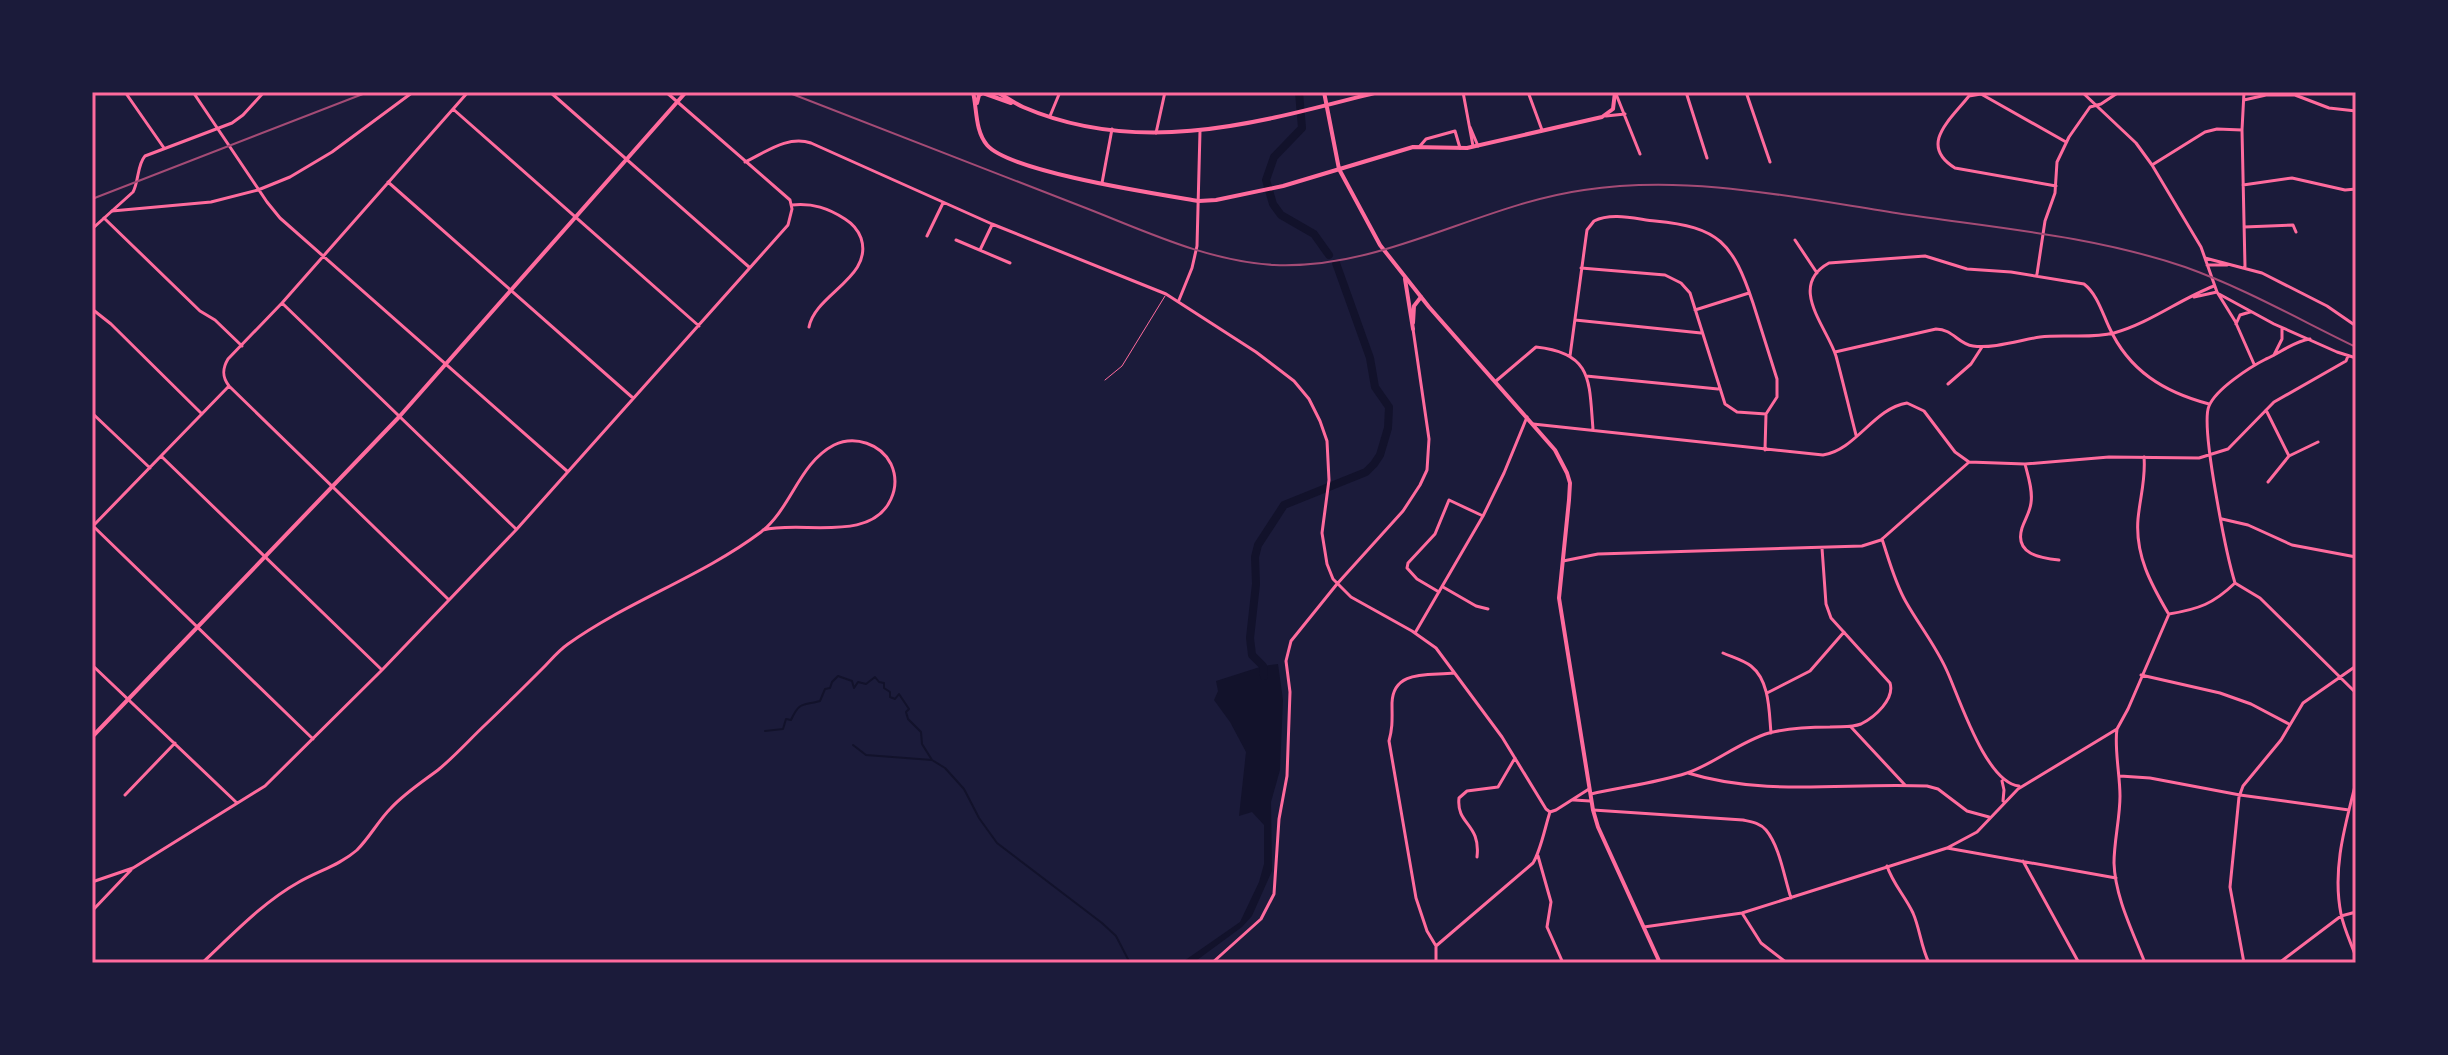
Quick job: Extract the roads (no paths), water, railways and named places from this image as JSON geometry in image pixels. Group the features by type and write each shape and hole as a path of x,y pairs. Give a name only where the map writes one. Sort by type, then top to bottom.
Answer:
{"main road":[{"path":"92,737 399,417 686,92"},
{"path":"973,92 982,138 999,154 1051,172 1199,201 1274,188 1380,155 1420,146 1476,146 1606,116 1613,109 1615,92"},
{"path":"998,92 1021,106"},
{"path":"1324,92 1339,169 1380,245 1405,279 1563,462 1570,483 1560,585 1561,617 1593,810 1660,963"},
{"path":"976,105 977,98 983,93 1050,116 1112,129 1156,133 1200,131 1295,114 1378,92"},
{"path":"1405,279 1413,329"},
{"path":"1408,303 1419,295"},
{"path":"1413,329 1414,306 1419,295"}],"street":[{"path":"125,92 164,148"},
{"path":"193,92 280,218 568,472"},
{"path":"112,211 194,205 258,190 307,168 413,92"},
{"path":"449,600 229,386 223,370 228,359 282,303 468,92"},
{"path":"550,92 749,267"},
{"path":"92,882 133,868 265,786 516,530 788,225 790,200 666,92"},
{"path":"1050,116 1060,92"},
{"path":"1156,133 1165,92"},
{"path":"1463,92 1476,146"},
{"path":"1528,92 1542,131"},
{"path":"1615,92 1640,154"},
{"path":"1686,92 1707,158"},
{"path":"1746,92 1770,162"},
{"path":"2082,92 2136,143 2152,165 2205,258 2214,286 2254,364"},
{"path":"2037,275 2045,221 2056,186 2057,162 2066,142 2090,107 2119,92"},
{"path":"2244,92 2245,267"},
{"path":"92,229 136,189 142,158 243,115 261,93"},
{"path":"2056,186 1955,168 1944,162 1937,148 1937,139 1969,96 1981,94 2066,142"},
{"path":"2244,100 2266,95 2295,95 2329,108 2356,111"},
{"path":"453,109 699,326"},
{"path":"1606,116 1625,114"},
{"path":"1102,183 1112,129"},
{"path":"2152,165 2205,132 2242,130"},
{"path":"1178,301 1196,257 1200,131"},
{"path":"1420,146 1426,139 1455,131 1460,148"},
{"path":"745,162 787,142 801,139 992,224 1166,294 1256,352 1301,389 1325,433 1329,450 1329,480 1322,533 1327,564 1337,584 1351,597 1436,648 1502,737 1550,812"},
{"path":"2243,185 2292,178 2345,190 2356,189"},
{"path":"388,182 633,398"},
{"path":"927,236 943,203"},
{"path":"792,205 813,204 833,212 851,223 862,243 862,254 856,269 813,317 809,327"},
{"path":"1570,356 1590,224 1600,218 1612,217 1678,223 1702,230 1723,243 1738,263 1779,386 1774,403 1766,414 1765,450"},
{"path":"104,218 200,311 215,320 242,346"},
{"path":"980,250 992,224"},
{"path":"2244,227 2293,225 2296,232"},
{"path":"956,240 1010,263"},
{"path":"1795,240 1817,273"},
{"path":"1856,436 1835,352 1812,306 1811,289 1817,273 1829,263 1925,256 1967,269 2076,281 2088,287 2127,358 2159,386 2181,397 2209,404"},
{"path":"2205,258 2230,265"},
{"path":"2207,265 2245,267 2262,273 2327,306 2356,326"},
{"path":"1581,268 1672,277 1688,290 1725,404 1731,410 1742,413 1766,414"},
{"path":"1835,352 1936,329 1951,332 1967,345 1982,347 2046,336 2112,334 2214,286"},
{"path":"2191,297 2217,292 2281,327 2356,358"},
{"path":"1695,310 1749,293"},
{"path":"282,303 516,530"},
{"path":"92,309 202,414"},
{"path":"2236,324 2240,315 2250,312"},
{"path":"1575,320 1701,333"},
{"path":"2274,355 2282,339 2281,327"},
{"path":"1212,963 1261,919 1274,894 1290,732 1287,651 1295,635 1337,584 1403,511 1427,470 1429,439 1413,329"},
{"path":"2310,339 2301,340 2254,364 2215,396 2209,404 2206,428 2227,556 2235,583 2260,598 2356,693"},
{"path":"1496,381 1536,347 1557,350 1570,356 1586,376 1593,429"},
{"path":"1948,384 1971,364 1982,347"},
{"path":"1533,424 1765,450 1831,453 1892,408 1907,403 1924,411 1955,452 1969,462 2025,464 2144,457 2199,458 2232,446 2281,397 2346,361 2348,356"},
{"path":"1586,376 1719,389"},
{"path":"229,386 93,525 313,739"},
{"path":"2266,410 2289,456"},
{"path":"92,413 150,468"},
{"path":"1415,633 1483,516 1527,417"},
{"path":"202,963 297,882 353,853 366,841 387,811 439,768 565,646 597,625 720,558 763,530 775,527 850,527 867,522 879,515 892,498 894,477 888,460 880,450 869,444 847,441 829,449 813,462 763,530"},
{"path":"2268,482 2289,456 2318,442"},
{"path":"161,456 382,670"},
{"path":"2144,457 2146,475 2138,519 2139,546 2147,577 2169,614"},
{"path":"1563,561 1598,554 1862,546 1882,539 1969,462"},
{"path":"2025,464 2032,496 2031,508 2021,529 2022,543 2035,557 2059,560"},
{"path":"1439,592 1410,573 1408,563 1435,534 1449,500 1483,516"},
{"path":"2222,519 2248,525 2292,545 2356,557"},
{"path":"1882,539 1904,598 1938,653 1964,716 2001,778 2004,790 2001,807"},
{"path":"1563,963 1547,927 1551,902 1538,856 1550,812 1590,791 1688,773 1735,746 1771,733 1851,727 1868,719 1890,698 1890,683 1831,618 1826,604 1822,548"},
{"path":"2169,614 2202,608 2235,583"},
{"path":"1443,587 1476,606 1488,609"},
{"path":"2145,963 2131,929 2114,864 2120,800 2116,743 2117,729 2169,614"},
{"path":"1766,694 1810,671 1844,632"},
{"path":"1723,653 1757,672 1766,694 1771,733"},
{"path":"92,665 238,804"},
{"path":"2244,963 2230,887 2243,786 2281,740 2303,703 2356,666"},
{"path":"1436,963 1436,946 1427,931 1416,898 1389,741 1394,724 1394,688 1399,681 1408,677 1454,673"},
{"path":"2141,675 2220,693 2251,704 2290,725"},
{"path":"1851,727 1905,785"},
{"path":"1644,927 1742,913 1947,848 1969,838 2018,789 2117,729"},
{"path":"125,795 175,743"},
{"path":"1477,857 1478,839 1459,811 1459,798 1467,791 1498,787 1515,758"},
{"path":"1688,773 1735,784 1782,787 1905,785 1938,789 1961,807 1991,818"},
{"path":"2120,776 2150,778 2240,795 2349,810"},
{"path":"2001,778 2011,785 2027,784"},
{"path":"2356,782 2342,837 2338,880 2341,916 2356,957"},
{"path":"1570,801 1592,802"},
{"path":"1593,810 1757,823 1766,830 1773,843 1791,898"},
{"path":"1947,848 2116,878"},
{"path":"1436,946 1527,869 1538,856"},
{"path":"2023,861 2079,963"},
{"path":"1887,866 1914,915 1929,963"},
{"path":"92,911 133,868"},
{"path":"2279,963 2341,916 2356,912"},
{"path":"1742,913 1761,943 1787,963"}],"lane":[{"path":"1105,380 1122,366 1166,294"}],"waterway":[{"path":"1299,92 1302,128 1274,157 1266,180 1273,204 1281,215 1314,234 1329,255"},
{"path":"1264,676 1263,666 1252,655 1250,638 1258,545 1284,505 1366,472 1380,455 1388,428 1389,407 1375,387 1370,358 1336,263"},
{"path":"765,731 783,729 786,719 791,720 799,707 820,701 825,689 830,688 838,676 852,681 854,688 858,682 866,684 875,677 884,683 890,697 895,699 899,694 909,709 906,712 908,719 921,732 922,744 932,760"},
{"path":"853,745 866,755 932,760 945,768 964,789 997,843 1102,923 1116,936 1130,963"}],"railway":[{"path":"92,199 368,92"},
{"path":"787,92 1198,251 1248,262 1314,264 1354,258 1506,209 1584,190 1624,186 1704,186 2081,240 2151,256 2250,294 2356,347"}]}
